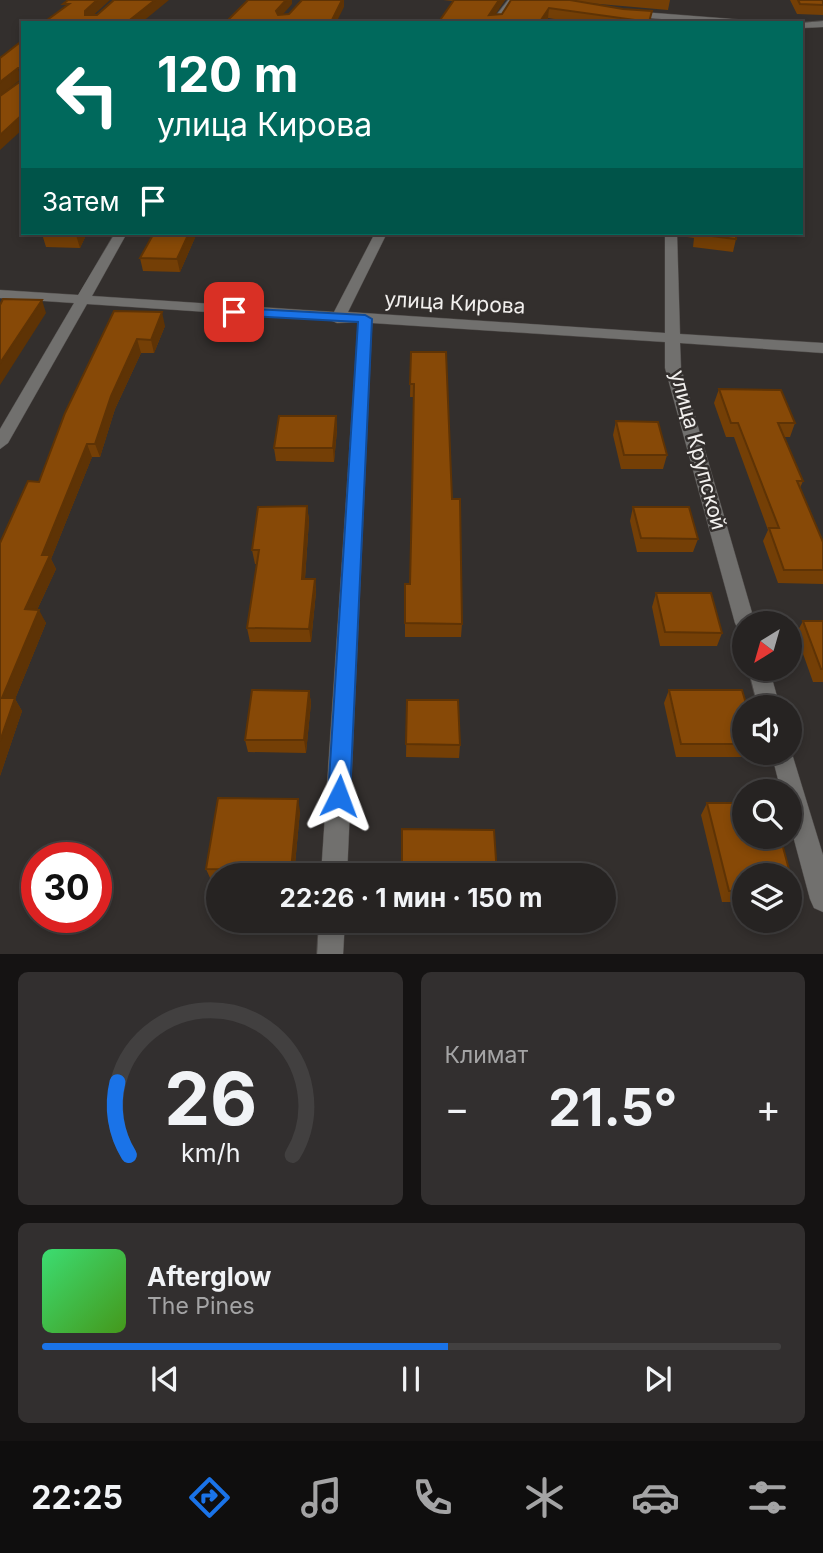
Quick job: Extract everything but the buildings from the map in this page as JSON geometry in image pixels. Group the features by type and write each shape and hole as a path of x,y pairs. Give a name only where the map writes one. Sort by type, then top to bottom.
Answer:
{"street":[{"path":"496,21 512,0"},
{"path":"622,10 678,20 700,21"},
{"path":"803,24 823,24"},
{"path":"0,443 120,235"},
{"path":"337,319 380,235"},
{"name":"улица Крупской","path":"671,235 675,337 673,368 742,611"},
{"name":"улица Кирова","path":"0,294 79,302 337,319 675,337 823,348"},
{"path":"335,863 365,319"},
{"path":"786,765 823,899"},
{"path":"330,954 331,933"}],"route":[{"path":"234,312 365,319 339,796"}]}
